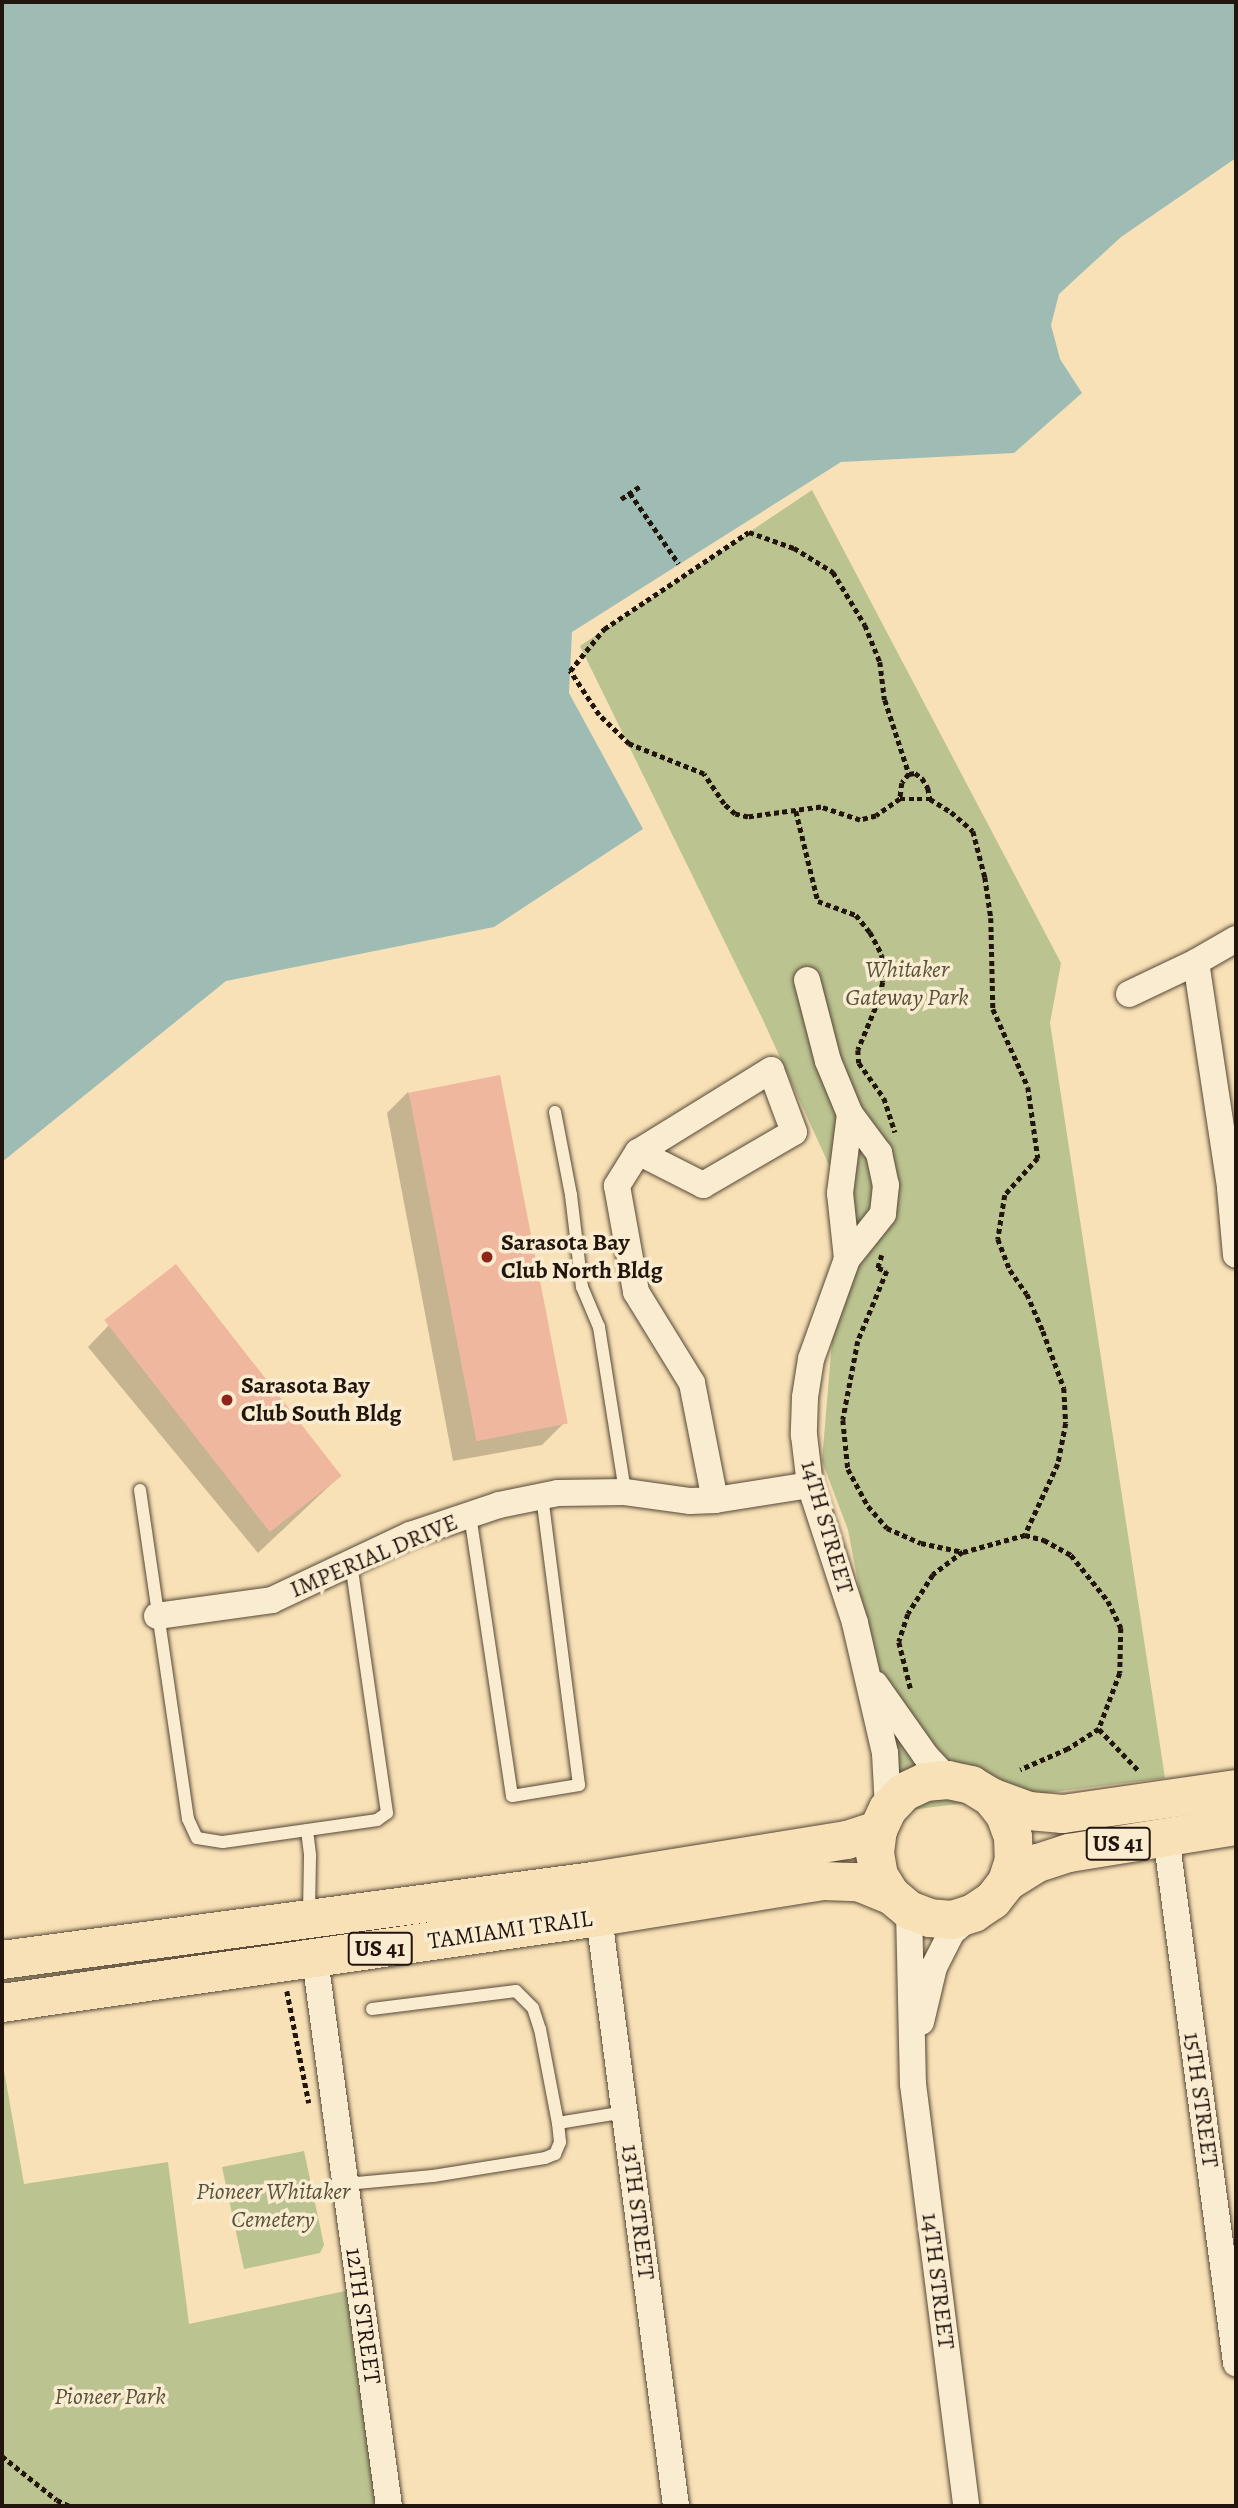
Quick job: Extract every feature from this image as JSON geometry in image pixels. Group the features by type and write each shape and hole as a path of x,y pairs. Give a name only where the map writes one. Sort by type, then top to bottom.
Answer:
{"main road":[{"name":"US 41","path":"948,1780 971,1785 990,1797 1029,1811 1063,1814 1236,1788"},
{"name":"TAMIAMI TRAIL","path":"2,1960 606,1879 847,1840 883,1819 904,1793 925,1782 948,1780"},
{"path":"990,1797 1005,1815 1013,1837 1014,1860 1007,1882"},
{"path":"1166,1836 1170,1828 1187,1818 1236,1812"},
{"path":"883,1819 875,1853 879,1875 900,1903"},
{"name":"US 41","path":"974,1913 993,1900 1007,1882 1038,1863 1069,1853 1236,1826"},
{"name":"TAMIAMI TRAIL","path":"2,2003 599,1917 823,1881 858,1882 930,1918 952,1920 974,1913"}],"street":[{"path":"1129,994 1196,962 1236,939"},
{"path":"1196,962 1230,1188 1236,1255"},
{"name":"14TH STREET","path":"807,980 822,1044 850,1114 879,1153 886,1185 886,1204 878,1222 847,1259 807,1379 804,1435 810,1485 855,1623 886,1753 883,1819"},
{"path":"638,1152 703,1185 794,1132 771,1070 638,1152 617,1186 636,1292 692,1382 715,1500"},
{"name":"14TH STREET","path":"847,1259 840,1193 850,1114"},
{"name":"IMPERIAL DRIVE","path":"157,1616 272,1600 410,1535 470,1515 558,1493 625,1492 690,1501 715,1500 810,1485"},
{"name":"14TH STREET","path":"868,1674 925,1755 948,1780"},
{"name":"15TH STREET","path":"1166,1836 1236,2363"},
{"name":"14TH STREET","path":"900,1903 915,2097 966,2506"},
{"name":"14TH STREET","path":"913,2055 934,1967 952,1932 974,1913"},
{"name":"13TH STREET","path":"599,1917 676,2506"},
{"name":"12TH STREET","path":"315,1959 389,2506"}],"lane":[{"path":"555,1112 571,1195 582,1287 599,1327 625,1492"},
{"path":"140,1490 188,1819 197,1839 223,1842 377,1820 387,1812 351,1563"},
{"path":"470,1515 512,1796 579,1786 542,1497"},
{"path":"306,1830 310,1856 309,1918"},
{"path":"346,2185 433,2176 545,2158 555,2154 560,2142 540,2029 533,2008 516,1991 372,2009"},
{"path":"558,2123 625,2112"}],"path":[{"path":"621,499 640,486"},
{"path":"630,493 679,564"},
{"path":"909,774 885,700 880,662 865,625 833,572 794,548 749,532 604,629 570,671 599,715 629,744 704,774 723,804 735,814 748,817 821,807 860,820 877,816 900,799 930,799 951,812 973,831 985,877 991,918 993,1009 1028,1087 1038,1158 1005,1195 998,1239 1010,1270 1027,1294 1064,1388 1066,1423 1058,1464 1025,1535"},
{"path":"900,799 902,783 909,774 915,773 928,788 930,799"},
{"path":"796,811 818,901 856,915 864,922 882,956 883,982 879,1000 858,1050 859,1063 884,1098 898,1145"},
{"path":"882,1249 878,1268 887,1271 858,1340 843,1420 848,1469 868,1506 887,1528 921,1543 963,1552"},
{"path":"911,1692 899,1642 908,1614 933,1575 963,1552 1025,1535 1044,1540 1071,1555 1108,1601 1121,1628 1120,1674 1099,1729 1068,1749 1020,1770"},
{"path":"1099,1729 1140,1772"},
{"path":"2,2456 57,2500 70,2506"}],"green space":[{"name":"Whitaker Gateway Park","path":"812,490 1061,963 1050,1023 1165,1778 902,1811 848,1530 822,1461 844,1198 763,1020 580,646"},
{"name":"Pioneer Park","path":"2,2059 24,2184 168,2162 189,2324 350,2290 377,2506 2,2506"},
{"name":"Pioneer Whitaker Cemetery","path":"304,2151 324,2245 320,2253 244,2269 222,2167"}],"water":[{"path":"2,2 1236,2 1236,158 1121,237 1059,294 1051,325 1060,359 1082,393 1014,453 841,462 572,632 569,693 643,829 494,927 226,981 2,1162"}],"building":[{"name":"Sarasota Bay Club North Bldg","path":"500,1075 568,1423 476,1441 409,1093"},
{"name":"Sarasota Bay Club South Bldg","path":"176,1264 342,1476 270,1532 104,1320"}],"place":[{"name":"Sarasota Bay Club North Bldg","path":"487,1257"},
{"name":"Sarasota Bay Club South Bldg","path":"227,1400"}]}
